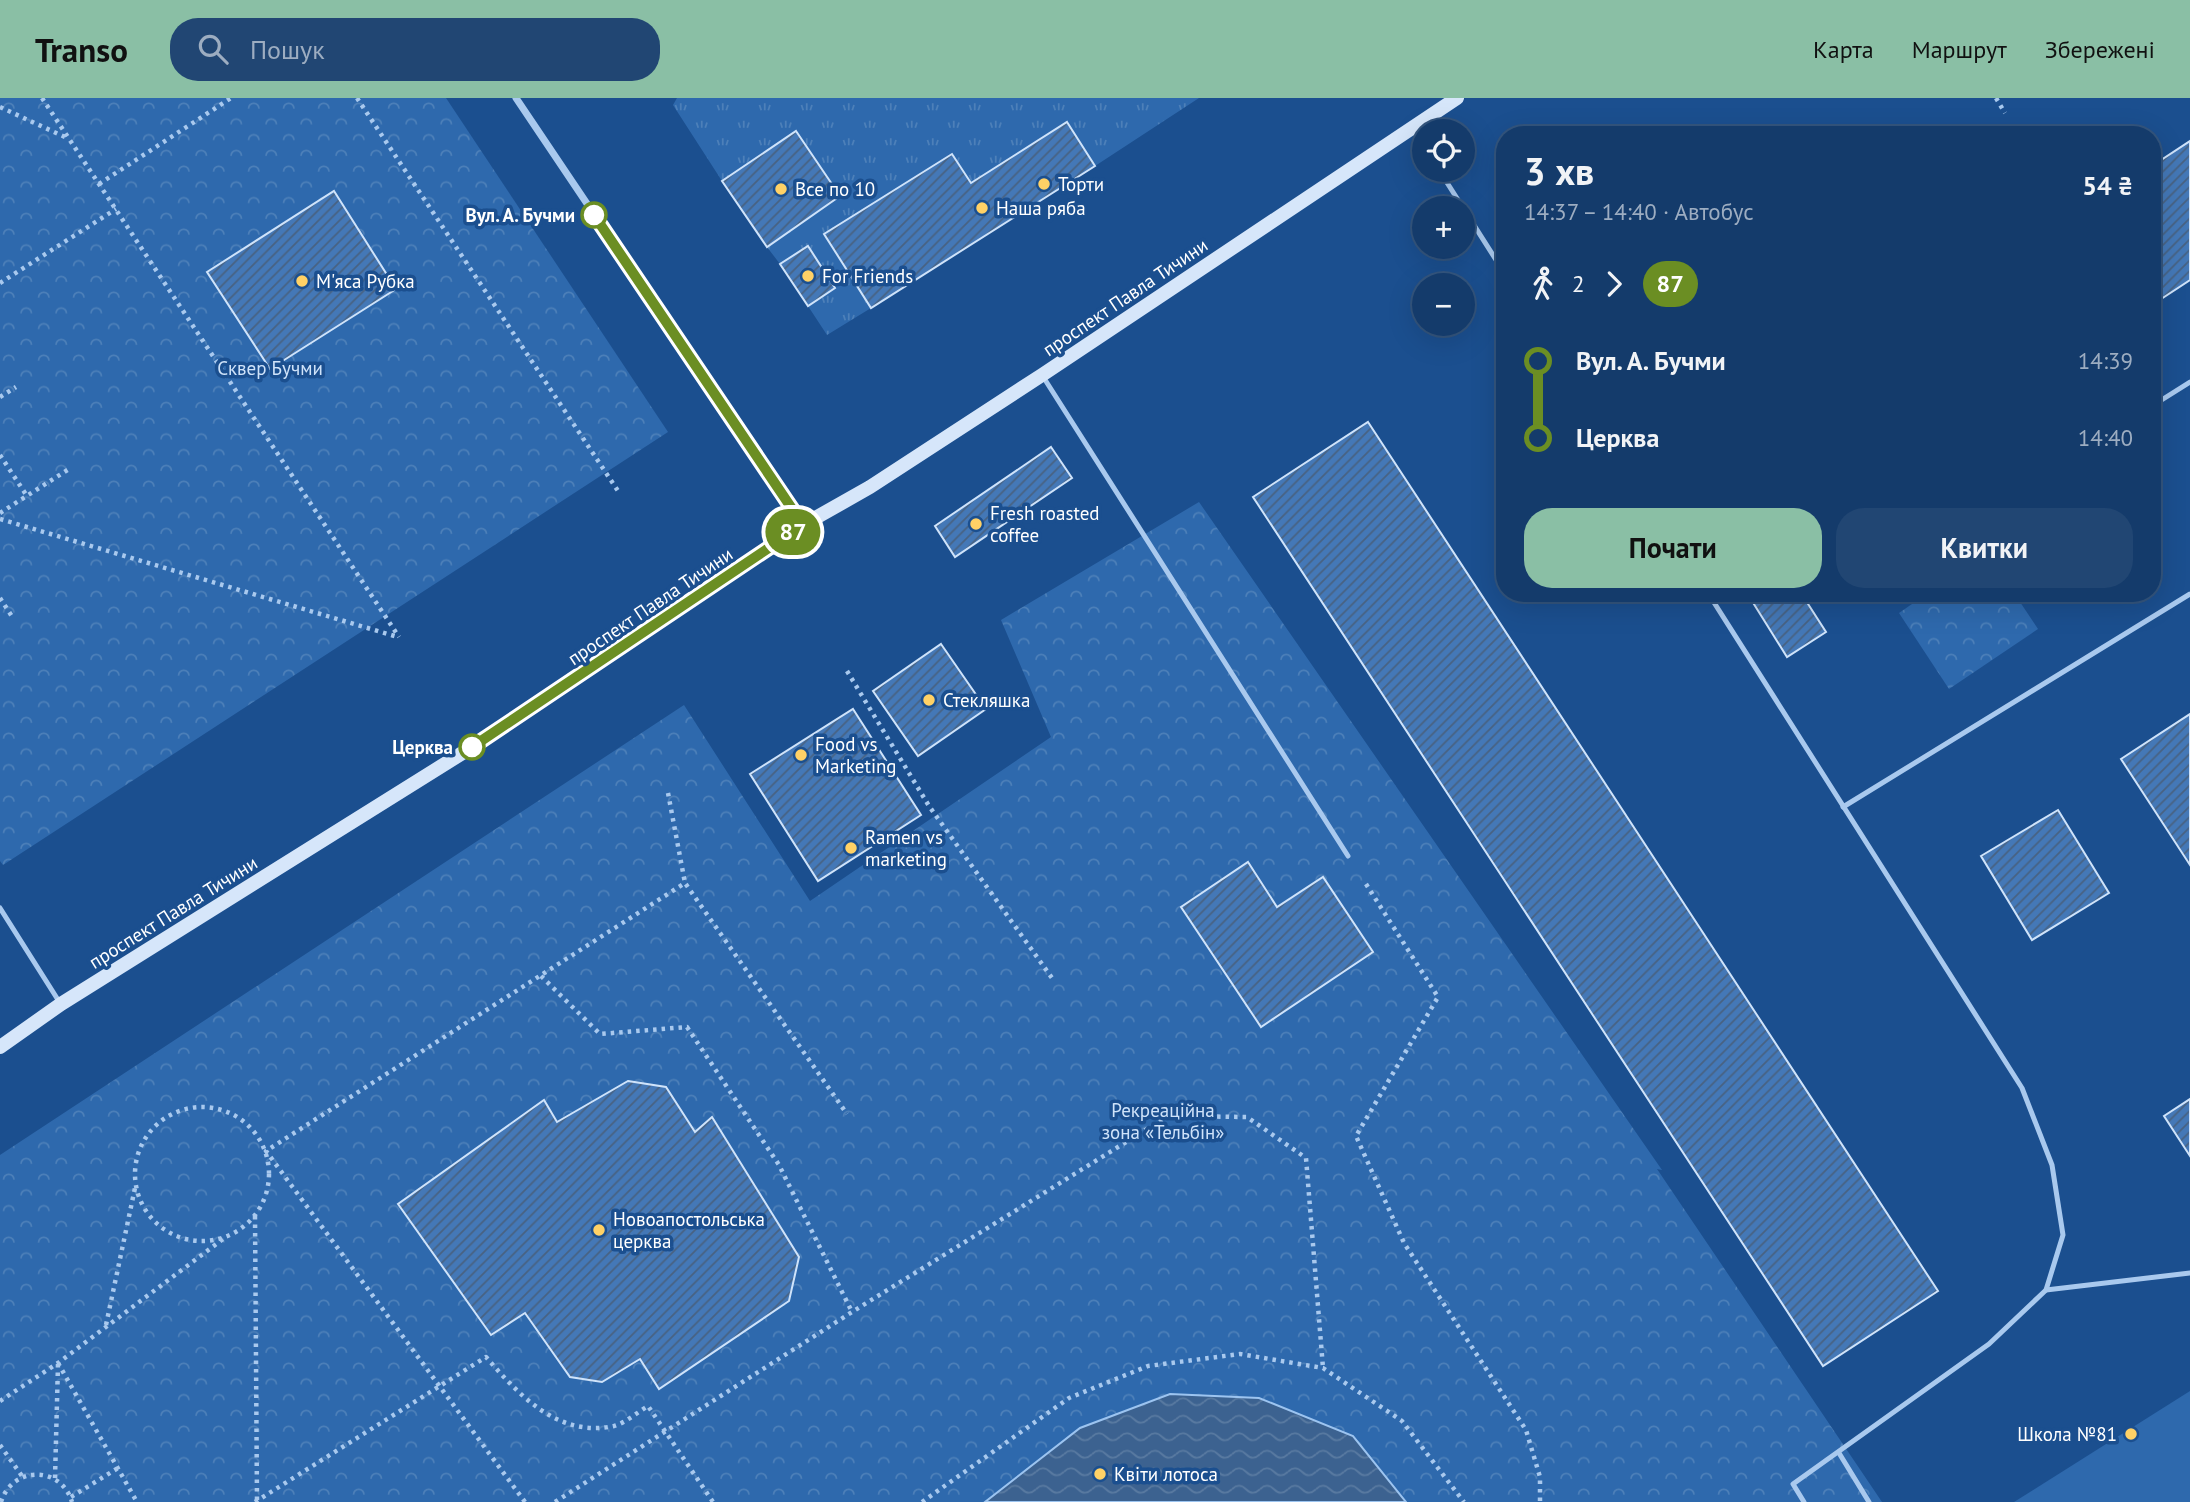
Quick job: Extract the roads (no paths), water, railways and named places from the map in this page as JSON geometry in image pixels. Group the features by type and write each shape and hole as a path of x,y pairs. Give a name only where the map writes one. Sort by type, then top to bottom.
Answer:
{"street":[{"path":"516,98 803,525"},
{"name":"проспект Павла Тичини","path":"1424,119 1457,98"},
{"name":"проспект Павла Тичини","path":"0,1047 61,1004 472,747 803,525 870,487 1042,375 1412,127"}],"lane":[{"path":"1447,182 1496,260"},
{"path":"1042,375 1348,856"},
{"path":"2161,400 2190,382"},
{"path":"1843,807 2190,594"},
{"path":"1714,602 2022,1088 2052,1165 2063,1235 2046,1290 1989,1344 1793,1484 1804,1502"},
{"path":"0,908 61,1004"},
{"path":"2046,1290 2190,1273"},
{"path":"1839,1453 1869,1502"}],"water":[{"path":"1170,1394 1259,1398 1353,1436 1406,1502 985,1502 1080,1428"}],"place":[{"name":"Торти","path":"1044,184"},
{"name":"Все по 10","path":"781,189"},
{"name":"Наша ряба","path":"982,208"},
{"name":"Вул. А. Бучми","path":"594,215"},
{"name":"For Friends","path":"808,276"},
{"name":"М'яса Рубка","path":"302,281"},
{"name":"Fresh roasted coffee","path":"976,524"},
{"name":"Стекляшка","path":"929,700"},
{"name":"Церква","path":"472,747"},
{"name":"Food vs Marketing","path":"801,755"},
{"name":"Ramen vs marketing","path":"851,848"},
{"name":"Новоапостольська церква","path":"599,1230"},
{"name":"Школа №81","path":"2131,1434"},
{"name":"Квіти лотоса","path":"1100,1474"}],"park label":[{"name":"Сквер Бучми","path":"270,368"},
{"name":"Рекреаційна зона «Тельбін»","path":"1163,1121"}]}
